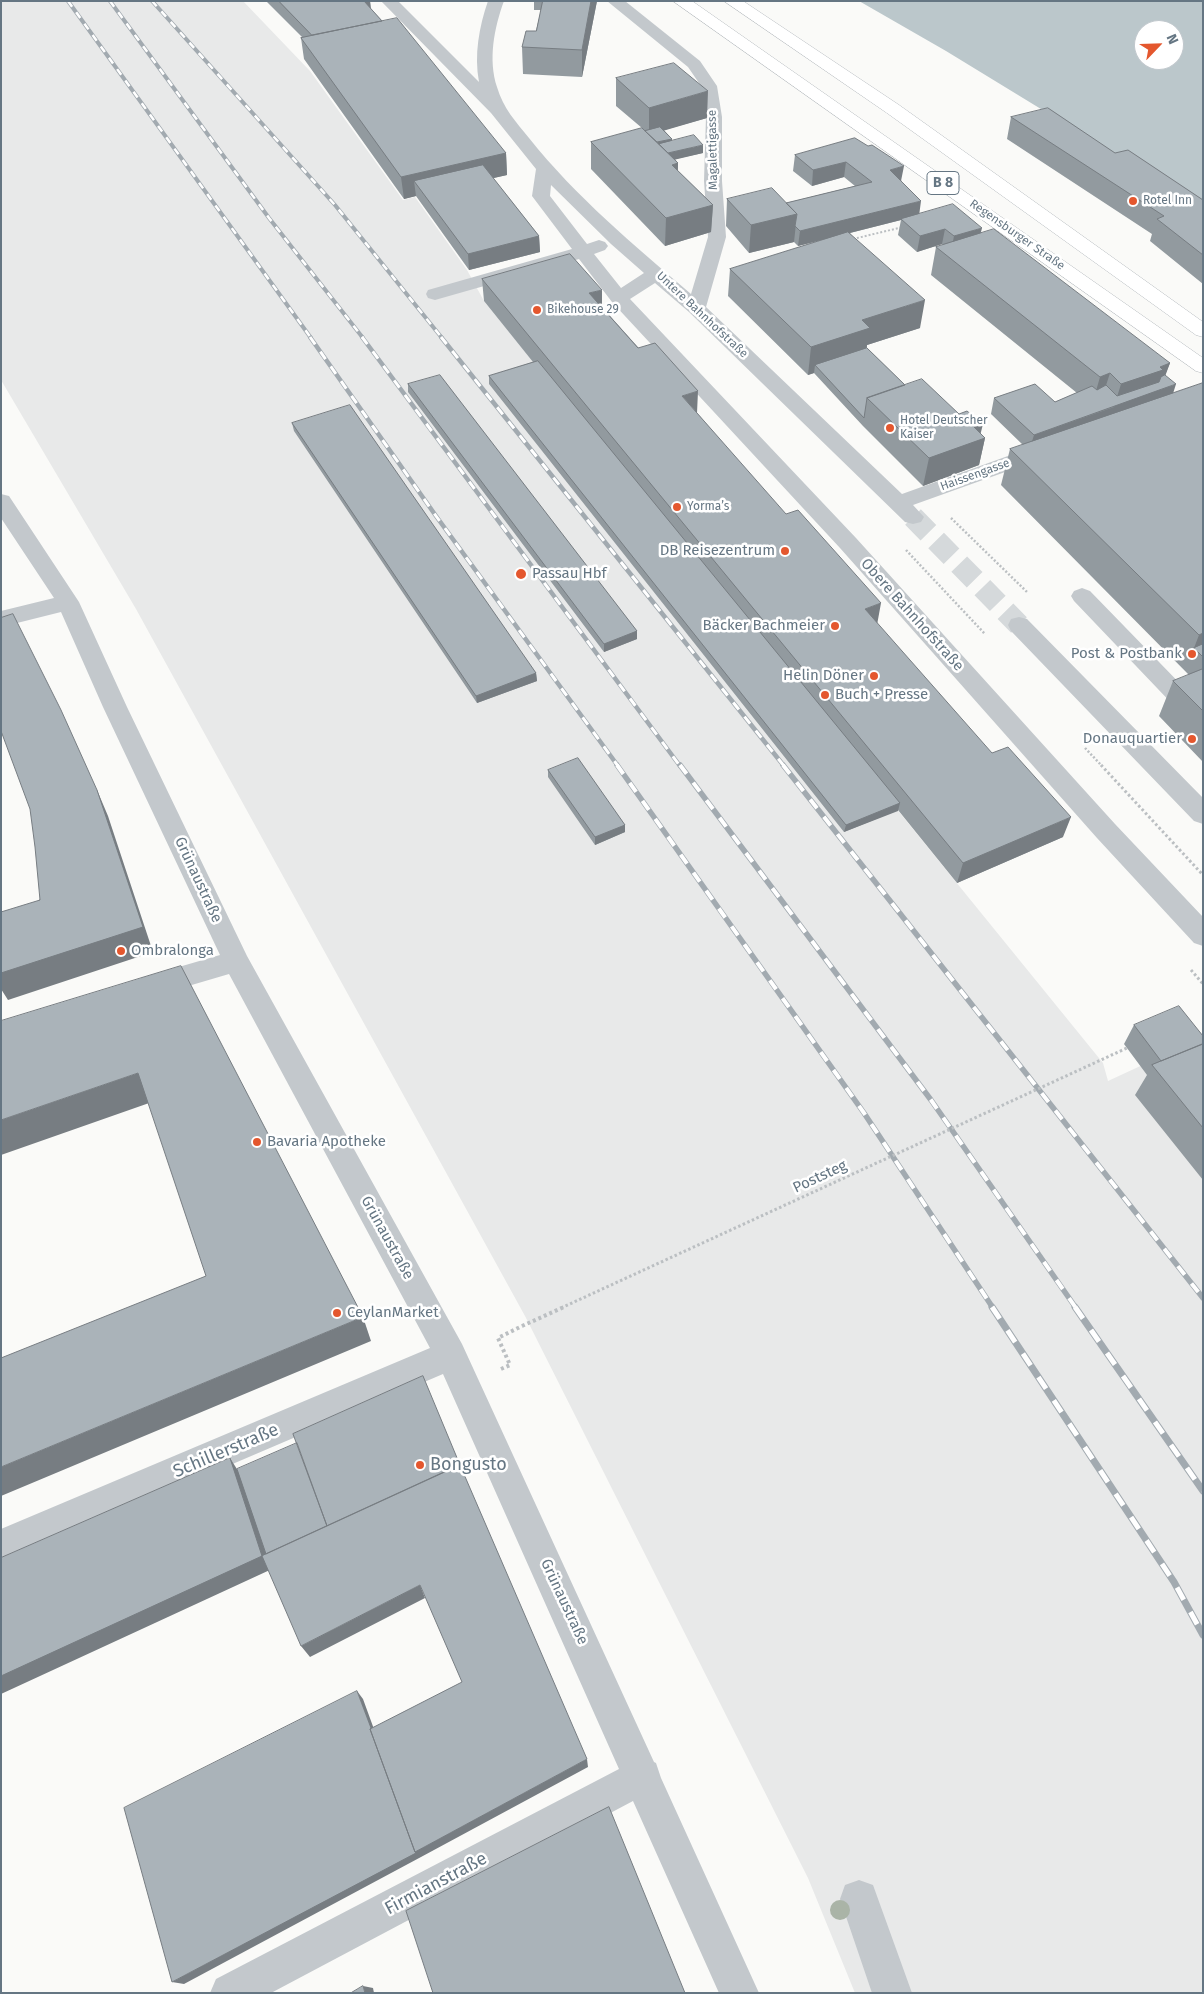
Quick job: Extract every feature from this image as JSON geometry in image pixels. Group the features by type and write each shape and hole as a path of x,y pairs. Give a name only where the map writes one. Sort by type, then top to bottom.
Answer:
{"main road":[{"name":"Regensburger Straße","path":"681,1 923,168 1203,367"},
{"name":"B 8","path":"732,1 893,108 1203,331"}],"street":[{"path":"389,1 497,109"},
{"path":"496,1 487,40 485,65 488,86 497,109"},
{"name":"Magalettigasse","path":"615,1 694,64 709,86 714,117 713,181 717,237 696,308"},
{"name":"Untere Bahnhofstraße","path":"497,109 545,170 617,240 696,308 905,510"},
{"name":"Obere Bahnhofstraße","path":"545,170 541,196 619,298 848,543 1117,843 1203,935"},
{"path":"435,294 583,252 617,240"},
{"path":"619,298 657,273"},
{"name":"Haissengasse","path":"905,510 1059,445"},
{"name":"Grünaustraße","path":"1,501 68,602 115,707 236,961 451,1355 643,1776 739,1993"},
{"path":"1082,596 1186,704"},
{"path":"1,620 68,602"},
{"path":"1019,625 1203,814"},
{"path":"123,994 236,961"},
{"name":"Schillerstraße","path":"1,1546 451,1355"},
{"name":"Firmianstraße","path":"230,1993 643,1776"},
{"path":"858,1899 892,1993"}],"path":[{"path":"847,240 903,226"},
{"path":"902,546 987,637"},
{"path":"1083,745 1203,875"},
{"name":"Poststeg","path":"522,1326 1127,1048"}],"shaded area":[{"path":"1,1 243,1 310,71 403,200 415,197 467,270 484,301 1103,1063 1108,1081 1203,1037 1203,1993 855,1993 808,1878 525,1316 136,609 1,380"},
{"path":"859,1 1203,1 1203,208 946,51"}],"building":[{"path":"279,1 364,1 382,21 312,35"},
{"path":"543,1 591,1 582,50 522,47 526,31 536,31"},
{"path":"397,18 506,153 401,177 301,38"},
{"path":"674,63 708,91 649,108 616,78"},
{"path":"1048,108 1115,153 1128,150 1203,200 1203,255 1157,219 1164,216 1011,117"},
{"path":"660,127 672,139 657,142 645,131"},
{"path":"642,128 678,163 672,165 713,205 666,218 591,142"},
{"path":"694,135 703,145 668,153 659,144"},
{"path":"855,138 868,146 872,145 904,166 890,170 921,201 800,231 795,226 797,214 786,203 872,182 846,162 813,170 795,155"},
{"path":"483,165 539,236 468,254 414,181"},
{"path":"772,188 797,214 751,225 727,199"},
{"path":"953,204 982,228 954,236 945,229 920,236 901,219"},
{"path":"994,229 1170,363 1160,367 1163,370 1121,384 1110,373 1100,377 936,247"},
{"path":"848,232 925,300 862,320 870,328 811,347 730,269"},
{"path":"570,254 602,290 589,293 638,348 655,343 698,391 682,396 786,514 798,510 881,603 865,609 992,753 1008,747 1071,817 963,863 482,279"},
{"path":"867,348 905,385 867,398 864,418 815,365"},
{"path":"538,361 900,803 846,825 489,376"},
{"path":"440,375 637,631 604,644 408,384"},
{"path":"1165,375 1176,384 1034,435 994,398 1035,384 1055,402 1092,386 1097,390 1106,385 1117,396 1159,382 1161,377"},
{"path":"922,379 959,414 967,411 983,424 974,427 985,438 929,458 867,398"},
{"path":"1203,383 1203,633 1199,635 1010,449"},
{"path":"350,405 536,673 476,696 292,423"},
{"path":"13,614 61,710 97,790 143,927 1,973 1,912 40,900 30,809 1,731 1,618"},
{"path":"1203,644 1203,657 1194,648"},
{"path":"1203,669 1203,711 1173,681"},
{"path":"578,758 625,825 595,837 548,770"},
{"path":"181,966 363,1317 1,1467 1,1358 206,1276 138,1073 1,1120 1,1021"},
{"path":"1179,1006 1203,1036 1203,1044 1161,1061 1134,1025"},
{"path":"1203,1044 1203,1128 1152,1065"},
{"path":"423,1376 460,1465 327,1526 293,1434"},
{"path":"297,1443 327,1526 266,1554 237,1469"},
{"path":"230,1458 262,1556 1,1676 1,1558"},
{"path":"460,1465 587,1759 415,1852 370,1729 462,1682 420,1585 301,1646 262,1556"},
{"path":"357,1691 416,1853 172,1982 124,1808"},
{"path":"609,1807 685,1993 433,1993 406,1911"},
{"path":"363,1986 365,1993 351,1993"}],"tunnel":[{"path":"913,517 1019,625"}],"railway":[{"path":"68,1 311,338"},
{"path":"110,1 269,218 363,338"},
{"path":"152,1 335,205 442,338"},
{"path":"310,337 436,516 618,766"},
{"path":"362,337 680,766"},
{"path":"441,337 784,766"},
{"path":"617,765 864,1113 993,1308"},
{"path":"680,765 931,1100 1076,1308"},
{"path":"783,765 1203,1298"},
{"path":"992,1307 1174,1582 1203,1635"},
{"path":"1075,1307 1203,1491"}],"place":[{"name":"Rotel Inn","path":"1133,201"},
{"name":"Bikehouse 29","path":"537,310"},
{"name":"Hotel Deutscher Kaiser","path":"890,428"},
{"name":"Yorma’s","path":"677,507"},
{"name":"DB Reisezentrum","path":"785,551"},
{"name":"Passau Hbf","path":"521,574"},
{"name":"Bäcker Bachmeier","path":"835,626"},
{"name":"Post & Postbank","path":"1192,654"},
{"name":"Helin Döner","path":"874,676"},
{"name":"Buch + Presse","path":"825,695"},
{"name":"Donauquartier","path":"1192,739"},
{"name":"Ombralonga","path":"121,951"},
{"name":"Bavaria Apotheke","path":"257,1142"},
{"name":"CeylanMarket","path":"337,1313"},
{"name":"Bongusto","path":"420,1465"}]}
